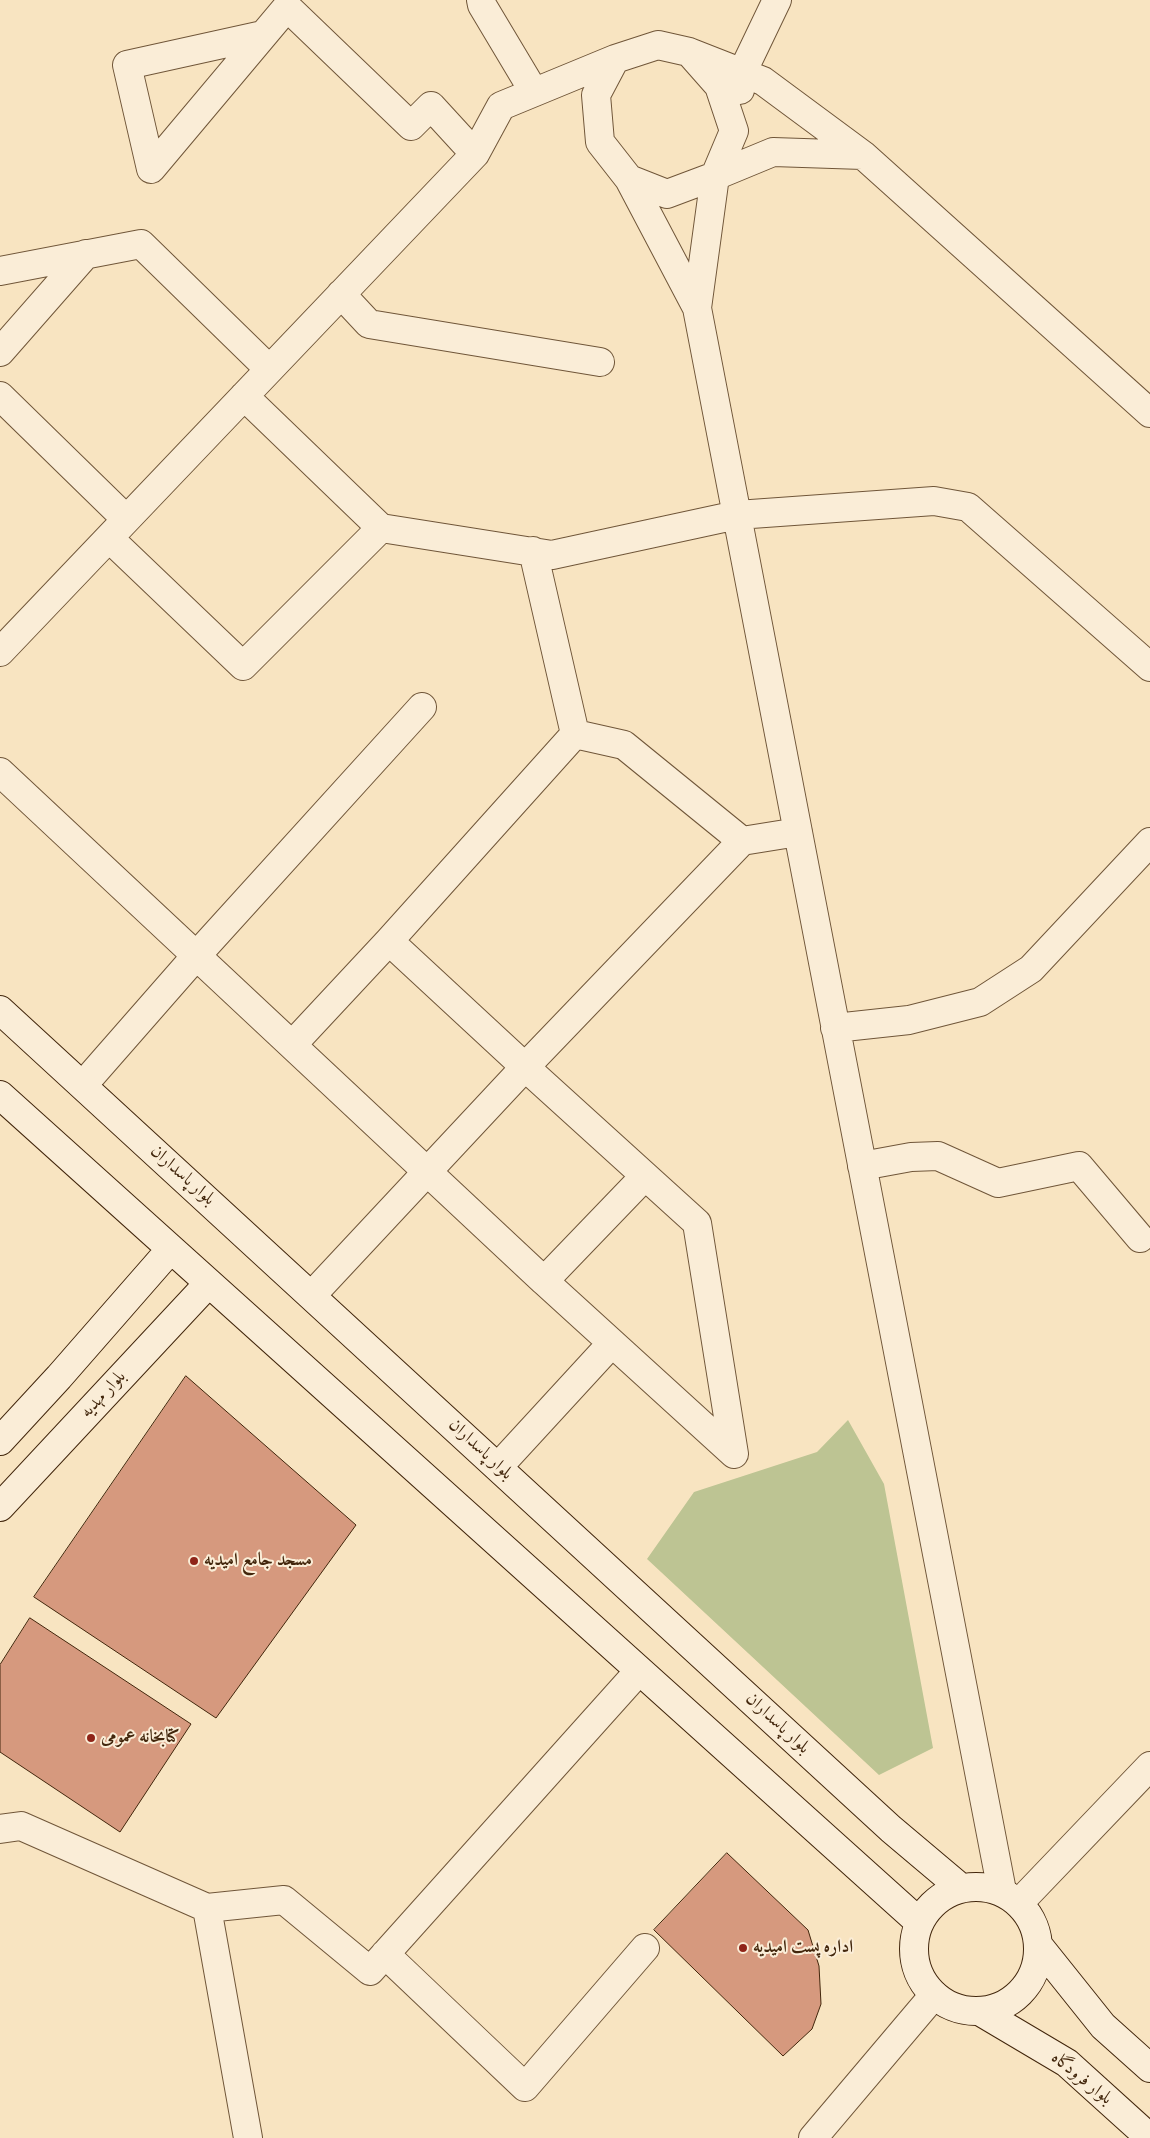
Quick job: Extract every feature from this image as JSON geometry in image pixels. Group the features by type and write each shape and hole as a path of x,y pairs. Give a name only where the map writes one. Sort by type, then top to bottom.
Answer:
{"street":[{"path":"481,0 482,6 534,92"},
{"path":"697,308 715,176 734,132 742,73 777,0"},
{"path":"263,35 127,64 150,169 287,7 411,126 431,106 476,154"},
{"path":"0,652 476,154 501,106 614,60 658,45 689,52 763,81 863,155 1150,412"},
{"path":"689,52 720,86 734,132"},
{"path":"614,60 596,94 600,142 629,179 697,308 862,1166 1010,1897"},
{"path":"629,179 667,194 773,152 863,155"},
{"path":"0,271 141,244 269,369"},
{"path":"0,352 86,254"},
{"path":"341,294 369,324 600,362"},
{"path":"0,396 243,666 381,528"},
{"path":"244,396 381,528 533,550 552,555 737,515 934,501 968,507 1150,667"},
{"path":"533,550 575,734"},
{"path":"83,1086 196,956 422,707"},
{"path":"575,734 624,746 742,841"},
{"path":"292,1045 389,941 575,734"},
{"path":"0,772 544,1281 734,1454 697,1223 389,941"},
{"path":"312,1294 525,1067 742,841 798,832"},
{"path":"835,1028 909,1020 980,1002 1031,969 1150,842"},
{"name":"بلوار پاسداران","path":"0,1010 312,1294 891,1829 961,1888"},
{"path":"0,1095 170,1250 919,1922"},
{"path":"862,1166 911,1157 938,1156 998,1183 1079,1166 1140,1238"},
{"path":"544,1281 645,1176"},
{"path":"1,1438 59,1377 170,1250"},
{"name":"بلوار مهدیه","path":"0,1507 208,1284"},
{"path":"498,1467 612,1343"},
{"path":"0,1828 21,1826 207,1908 284,1900 370,1972 639,1671"},
{"path":"1010,1897 1150,1766"},
{"path":"982,1886 1010,1897 1029,1915 1036,1930 1039,1946 1037,1965 1029,1982 1016,1997 1000,2008 981,2012 956,2008 934,1995 921,1980 915,1961 914,1942 919,1922 930,1907 961,1888 982,1886"},
{"path":"207,1908 248,2138"},
{"path":"1039,1946 1103,2026 1150,2068"},
{"path":"385,1954 525,2087 645,1948"},
{"path":"813,2138 934,1995"},
{"name":"بلوار فرودگاه","path":"981,2012 1067,2063 1150,2138"}],"green space":[{"path":"848,1420 884,1484 933,1748 879,1775 647,1559 694,1492 817,1452"}],"building":[{"name":"مسجد جامع امیدیه","path":"186,1376 356,1525 216,1718 34,1597"},
{"name":"کتابخانه عمومی","path":"30,1618 191,1724 120,1832 0,1752 0,1665"},
{"name":"اداره پست امیدیه","path":"727,1853 808,1930 819,1966 821,2004 812,2029 783,2056 654,1930"}],"place":[{"name":"مسجد جامع امیدیه","path":"194,1561"},
{"name":"کتابخانه عمومی","path":"91,1738"},
{"name":"اداره پست امیدیه","path":"743,1948"}]}
